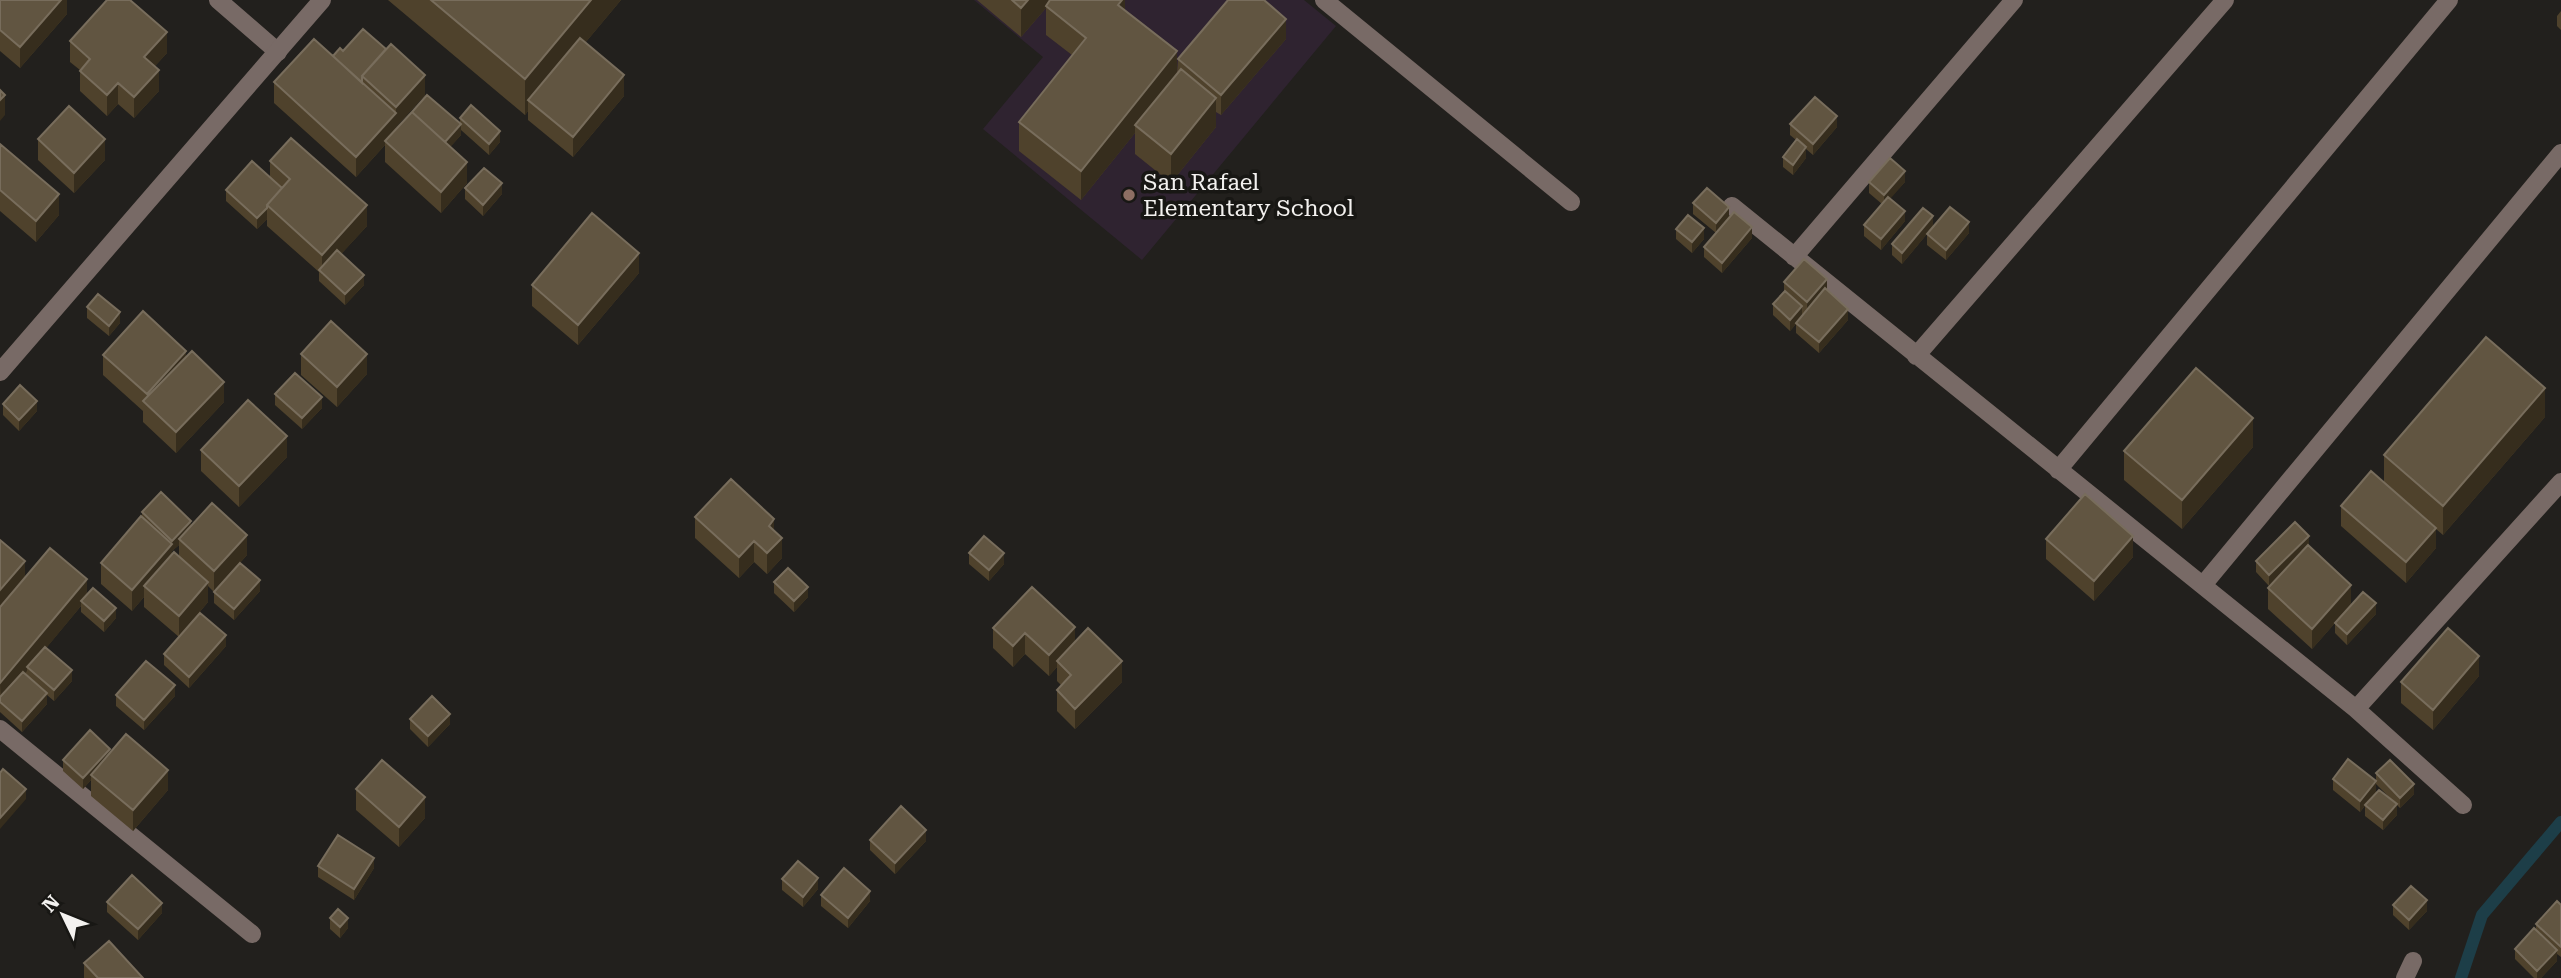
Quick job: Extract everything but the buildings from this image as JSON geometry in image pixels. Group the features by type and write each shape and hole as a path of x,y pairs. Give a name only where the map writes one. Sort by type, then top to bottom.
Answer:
{"street":[{"path":"218,0 278,52"},
{"path":"0,372 323,0"},
{"path":"1324,0 1572,202"},
{"path":"1794,257 2014,0"},
{"path":"1916,356 2225,0"},
{"path":"2058,470 2449,0"},
{"path":"2203,585 2561,153"},
{"path":"1732,205 2356,709 2463,805"},
{"path":"2356,709 2561,482"},
{"path":"0,729 252,934"},
{"path":"2405,978 2413,961"}],"shaded area":[{"name":"San Rafael Elementary School","path":"974,0 1304,0 1336,26 1142,260 983,129 1043,57"}],"waterway":[{"path":"2461,978 2482,915 2561,822"}],"place":[{"name":"San Rafael Elementary School","path":"1129,195"}]}
